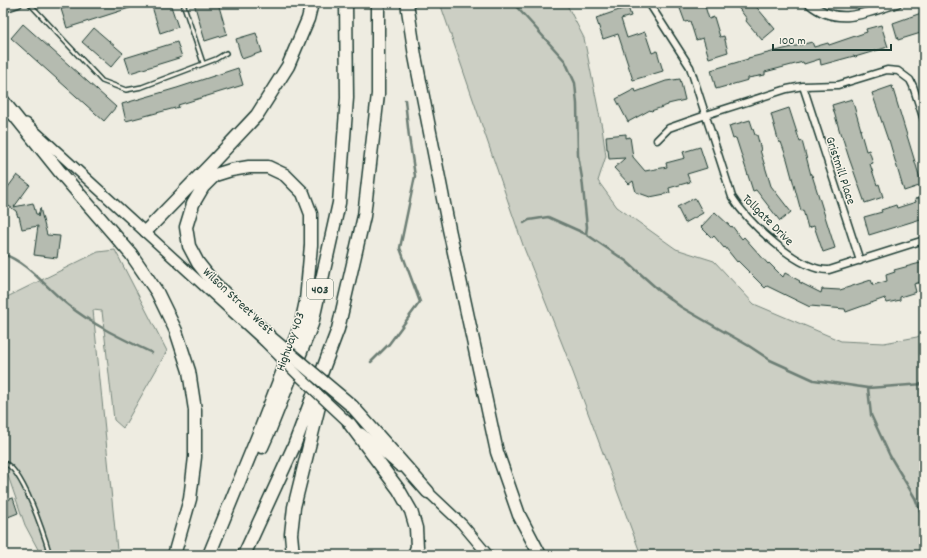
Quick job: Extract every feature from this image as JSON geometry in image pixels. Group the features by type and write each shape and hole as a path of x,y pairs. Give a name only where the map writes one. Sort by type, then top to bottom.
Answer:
{"highway":[{"path":"146,231 257,115 288,66 308,19 312,3"},
{"name":"Highway 403","path":"209,555 270,430 312,324 339,203 347,98 346,3"},
{"name":"403","path":"244,555 294,446 338,329 364,216 378,94 378,3"},
{"path":"406,3 449,229 497,452 519,515 540,555"},
{"path":"3,101 60,172 131,254 156,292 176,331 189,372 195,410 195,457 190,499 174,555"},
{"path":"209,555 259,434 301,324 306,300 311,245 311,214 303,193 285,175 268,167 249,167 232,170 215,175 203,187 193,204 186,227 189,246 198,262 213,282 268,339 352,406 428,492"},
{"path":"293,555 291,534 294,507 338,329"},
{"path":"349,423 399,490 411,511 416,528 417,547 414,555"}],"main road":[{"name":"Wilson Street West","path":"3,101 268,339 299,376 462,524 488,555"}],"street":[{"path":"3,8 18,3"},
{"name":"Tollgate Drive","path":"649,3 690,67 732,197 745,214 779,248 817,269 829,270 924,240"},
{"path":"809,3 824,12 844,16 859,15 897,3"},
{"path":"657,140 669,128 787,90 803,86 838,85 887,70 898,72 906,76 913,86 924,120"},
{"name":"Gristmill Place","path":"803,86 860,261"}],"lane":[{"path":"29,3 102,81 126,90 142,87 216,59 226,53"},
{"path":"183,3 203,63"},
{"path":"3,463 10,466 24,487 35,511 50,555"}],"shaded area":[{"path":"440,3 566,3 584,38 602,128 606,156 598,181 617,207 676,249 714,261 754,304 841,341 884,343 917,337 924,333 924,555 641,555 565,351 524,248"},
{"path":"115,250 167,351 123,428 114,420 102,311 93,310 117,550 113,555 41,555 25,525 3,464 3,299 98,252"}],"building":[{"path":"80,3 142,4 67,28 61,9"},
{"path":"151,3 170,3 178,27 160,33"},
{"path":"194,3 218,3 227,34 205,41"},
{"path":"678,3 704,3 709,19 714,17 720,37 724,36 728,52 709,58 703,38 696,40 690,21 685,22"},
{"path":"741,3 753,3 775,29 762,40 746,21 747,19 737,6"},
{"path":"628,7 631,16 621,19 627,38 645,32 652,53 657,51 663,71 633,80 618,34 603,39 596,18"},
{"path":"924,12 924,32 898,40 893,23"},
{"path":"23,24 116,107 104,121 11,38"},
{"path":"881,25 888,47 821,65 820,59 804,64 803,62 765,72 765,75 748,78 748,80 716,89 711,70 748,58 812,42 814,47 828,43 829,45 867,32 866,29"},
{"path":"94,28 123,53 111,67 82,42"},
{"path":"256,33 262,52 242,59 236,39"},
{"path":"177,42 182,57 130,73 125,58"},
{"path":"238,68 243,85 178,105 179,107 126,121 122,104"},
{"path":"680,79 685,100 668,104 651,111 650,110 628,122 616,99 635,89 636,92 666,81"},
{"path":"892,86 922,185 904,191 889,140 872,93"},
{"path":"852,99 866,151 869,150 873,163 870,164 883,197 865,203 841,136 832,105"},
{"path":"789,108 800,142 802,141 811,175 835,248 823,252 814,226 808,228 803,210 801,211 787,159 781,142 779,143 771,114"},
{"path":"750,120 755,135 757,135 771,186 791,212 780,221 756,190 753,191 736,138 733,139 729,126"},
{"path":"626,134 626,138 630,137 633,157 645,171 667,167 666,163 685,158 683,152 700,147 707,168 687,174 690,182 669,188 670,193 650,197 636,192 633,181 629,184 614,168 625,158 609,159 607,149 606,136"},
{"path":"17,175 30,185 14,207 33,203 38,217 40,208 47,235 60,236 57,258 34,255 38,226 22,229 19,216 18,217 16,211 3,202 3,194"},
{"path":"924,196 924,218 869,235 864,217 882,212 881,210 896,205 897,208 916,202 915,199"},
{"path":"695,198 703,213 685,223 677,207"},
{"path":"715,212 731,227 732,226 742,239 744,237 768,264 769,263 783,277 785,273 821,293 822,289 840,290 871,280 873,285 887,281 886,275 895,272 894,270 924,262 924,281 914,284 916,292 900,297 900,300 887,303 885,298 846,312 845,309 810,307 767,286 765,288 738,261 737,262 714,236 712,238 701,227"},
{"path":"13,498 18,513 3,519 3,501"}],"waterway":[{"path":"513,3 565,61 575,83 578,155 587,227 586,234"},
{"path":"371,362 389,344 420,302 400,248 415,176 405,100"},
{"path":"524,223 529,220 548,217 586,234 626,261 662,293 681,307 749,346 770,360 814,380 868,388 924,384"},
{"path":"3,254 21,263 60,298 88,319 108,331 152,353"},
{"path":"868,388 871,415 890,456 915,498 924,521"}]}
